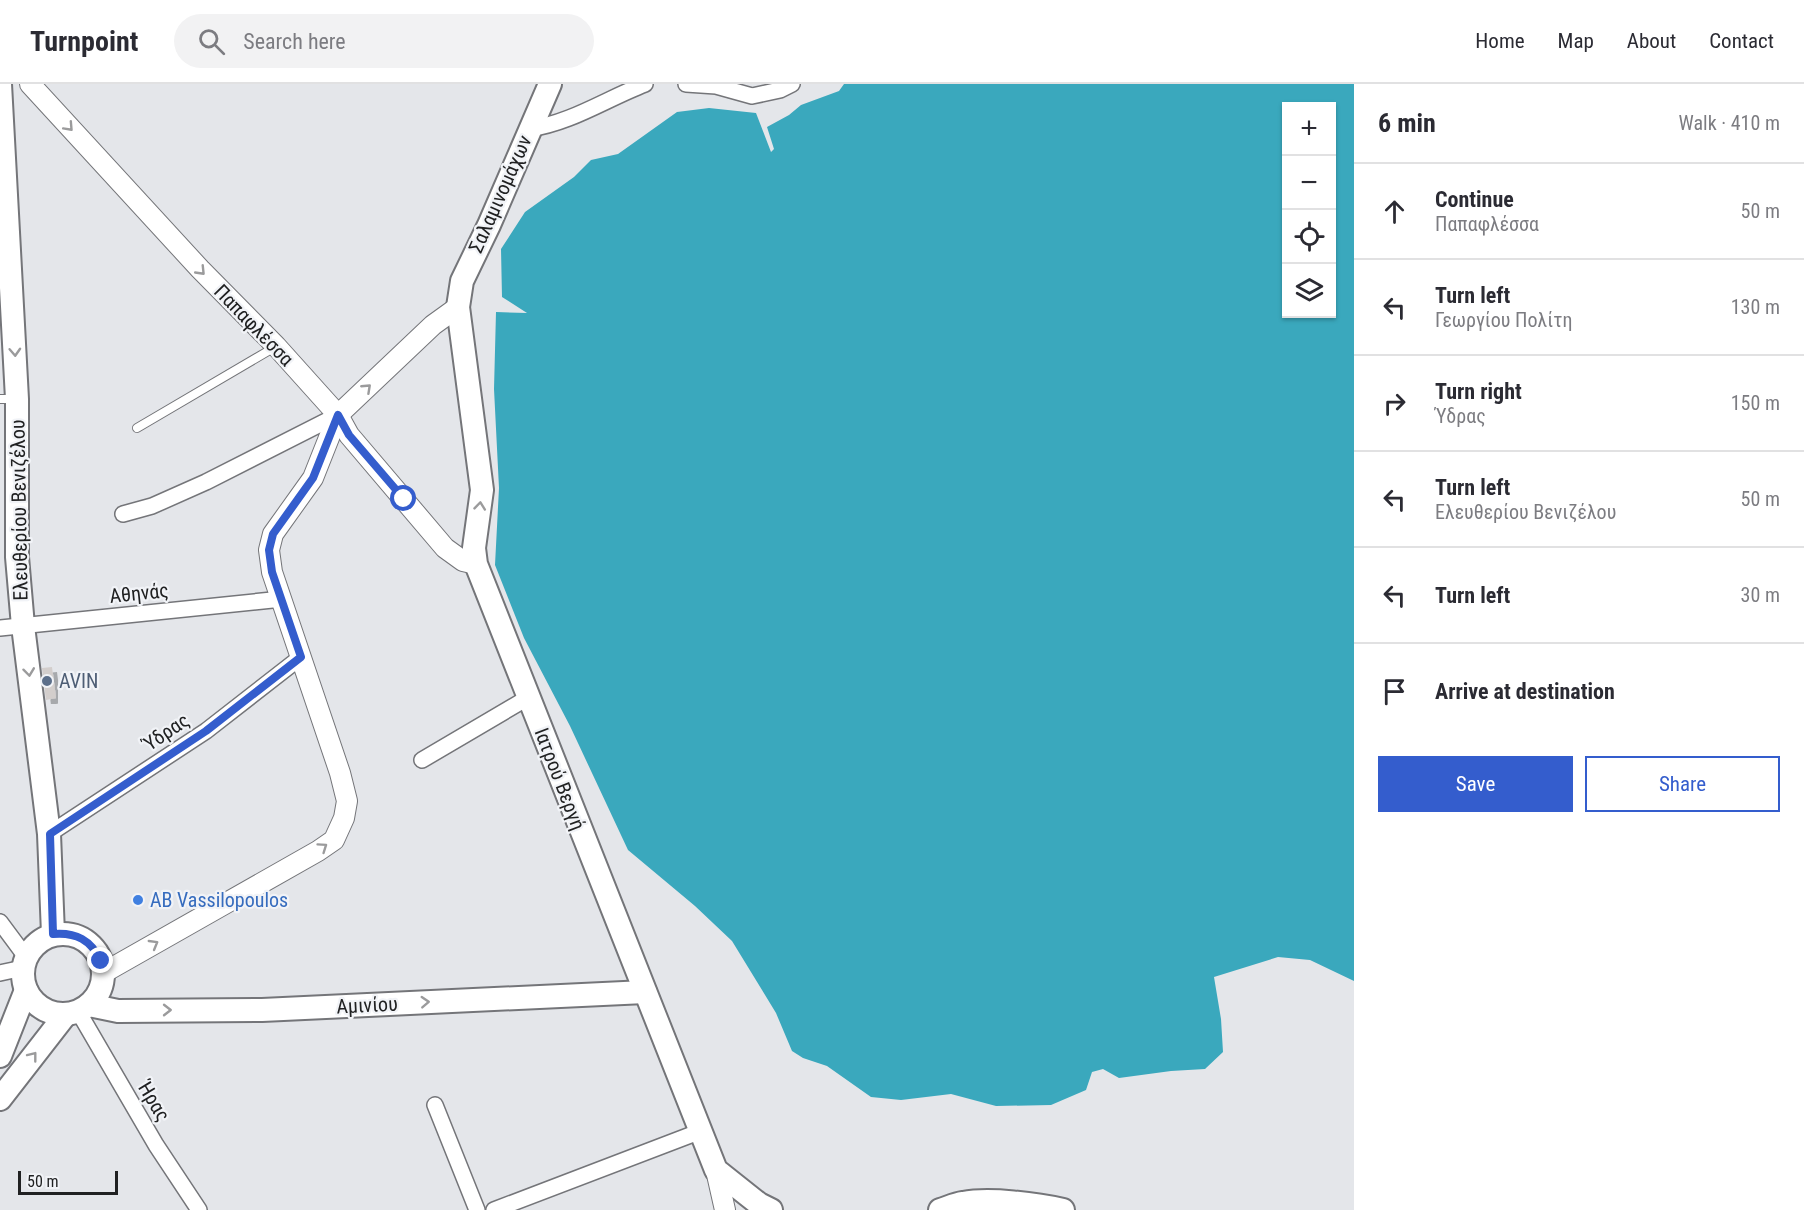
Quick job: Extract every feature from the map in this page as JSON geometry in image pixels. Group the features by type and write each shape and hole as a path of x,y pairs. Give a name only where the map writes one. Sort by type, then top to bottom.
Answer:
{"main road":[{"name":"Ελευθερίου Βενιζέλου","path":"0,84 6,326 17,557 23,626 50,834 53,934"},
{"name":"Σαλαμινομάχων","path":"458,307 462,281 489,225 550,84"},
{"name":"Ιατρού Βεργή","path":"458,307 482,490 474,548 476,564 716,1170"},
{"path":"0,1056 33,947 42,939 53,934 65,933 87,942 96,950 101,961 103,973 99,990 78,1010 0,1098"},
{"path":"25,972 34,1001 43,1009 54,1013 78,1010"},
{"name":"Αμινίου","path":"78,1010 262,1010 645,992"},
{"path":"716,1170 759,1204 771,1210"},
{"path":"940,1210 963,1203 985,1202 1044,1206 1063,1210"}],"street":[{"name":"Παπαφλέσσα","path":"30,84 338,415 349,435 445,548 463,561 476,564"},
{"path":"529,129 571,118 615,95 645,84"},
{"path":"686,84 716,86 752,96 780,90 792,84"},
{"path":"123,514 152,506 184,492 338,415 438,321 458,307"},
{"path":"103,973 318,851 334,840 344,818 347,801 340,773 272,572 269,550 273,534 313,478 338,415"},
{"name":"Αθηνάς","path":"0,628 282,599"},
{"name":"Ύδρας","path":"50,834 206,731 301,657"},
{"path":"422,760 529,697"},
{"path":"0,922 25,972 0,973"},
{"name":"Ήρας","path":"78,1010 145,1127 199,1210"},
{"path":"435,1105 477,1210"},
{"path":"494,1210 701,1131"},
{"path":"716,1170 725,1210"}],"lane":[{"path":"137,428 276,346"}],"water":[{"path":"844,84 1354,84 1354,981 1310,960 1278,957 1214,977 1221,1019 1223,1052 1205,1069 1119,1078 1103,1069 1092,1072 1086,1090 1051,1105 996,1106 951,1094 901,1100 871,1097 827,1066 803,1058 792,1051 776,1013 732,941 695,906 628,850 570,726 524,638 495,565 499,488 494,389 496,312 527,313 502,297 501,249 525,212 574,177 591,160 618,154 677,112 709,108 756,113 771,152 774,149 767,127 789,115 801,105 839,91"}],"building":[{"path":"52,667 56,698 46,700 42,668"}],"place":[{"name":"AVIN","path":"47,681"},
{"name":"AB Vassilopoulos","path":"138,900"}],"route":[{"path":"101,961 96,950 77,936 65,933 53,934 50,834 206,731 301,657 272,572 269,550 273,534 313,478 338,415 349,435 404,499"}]}
